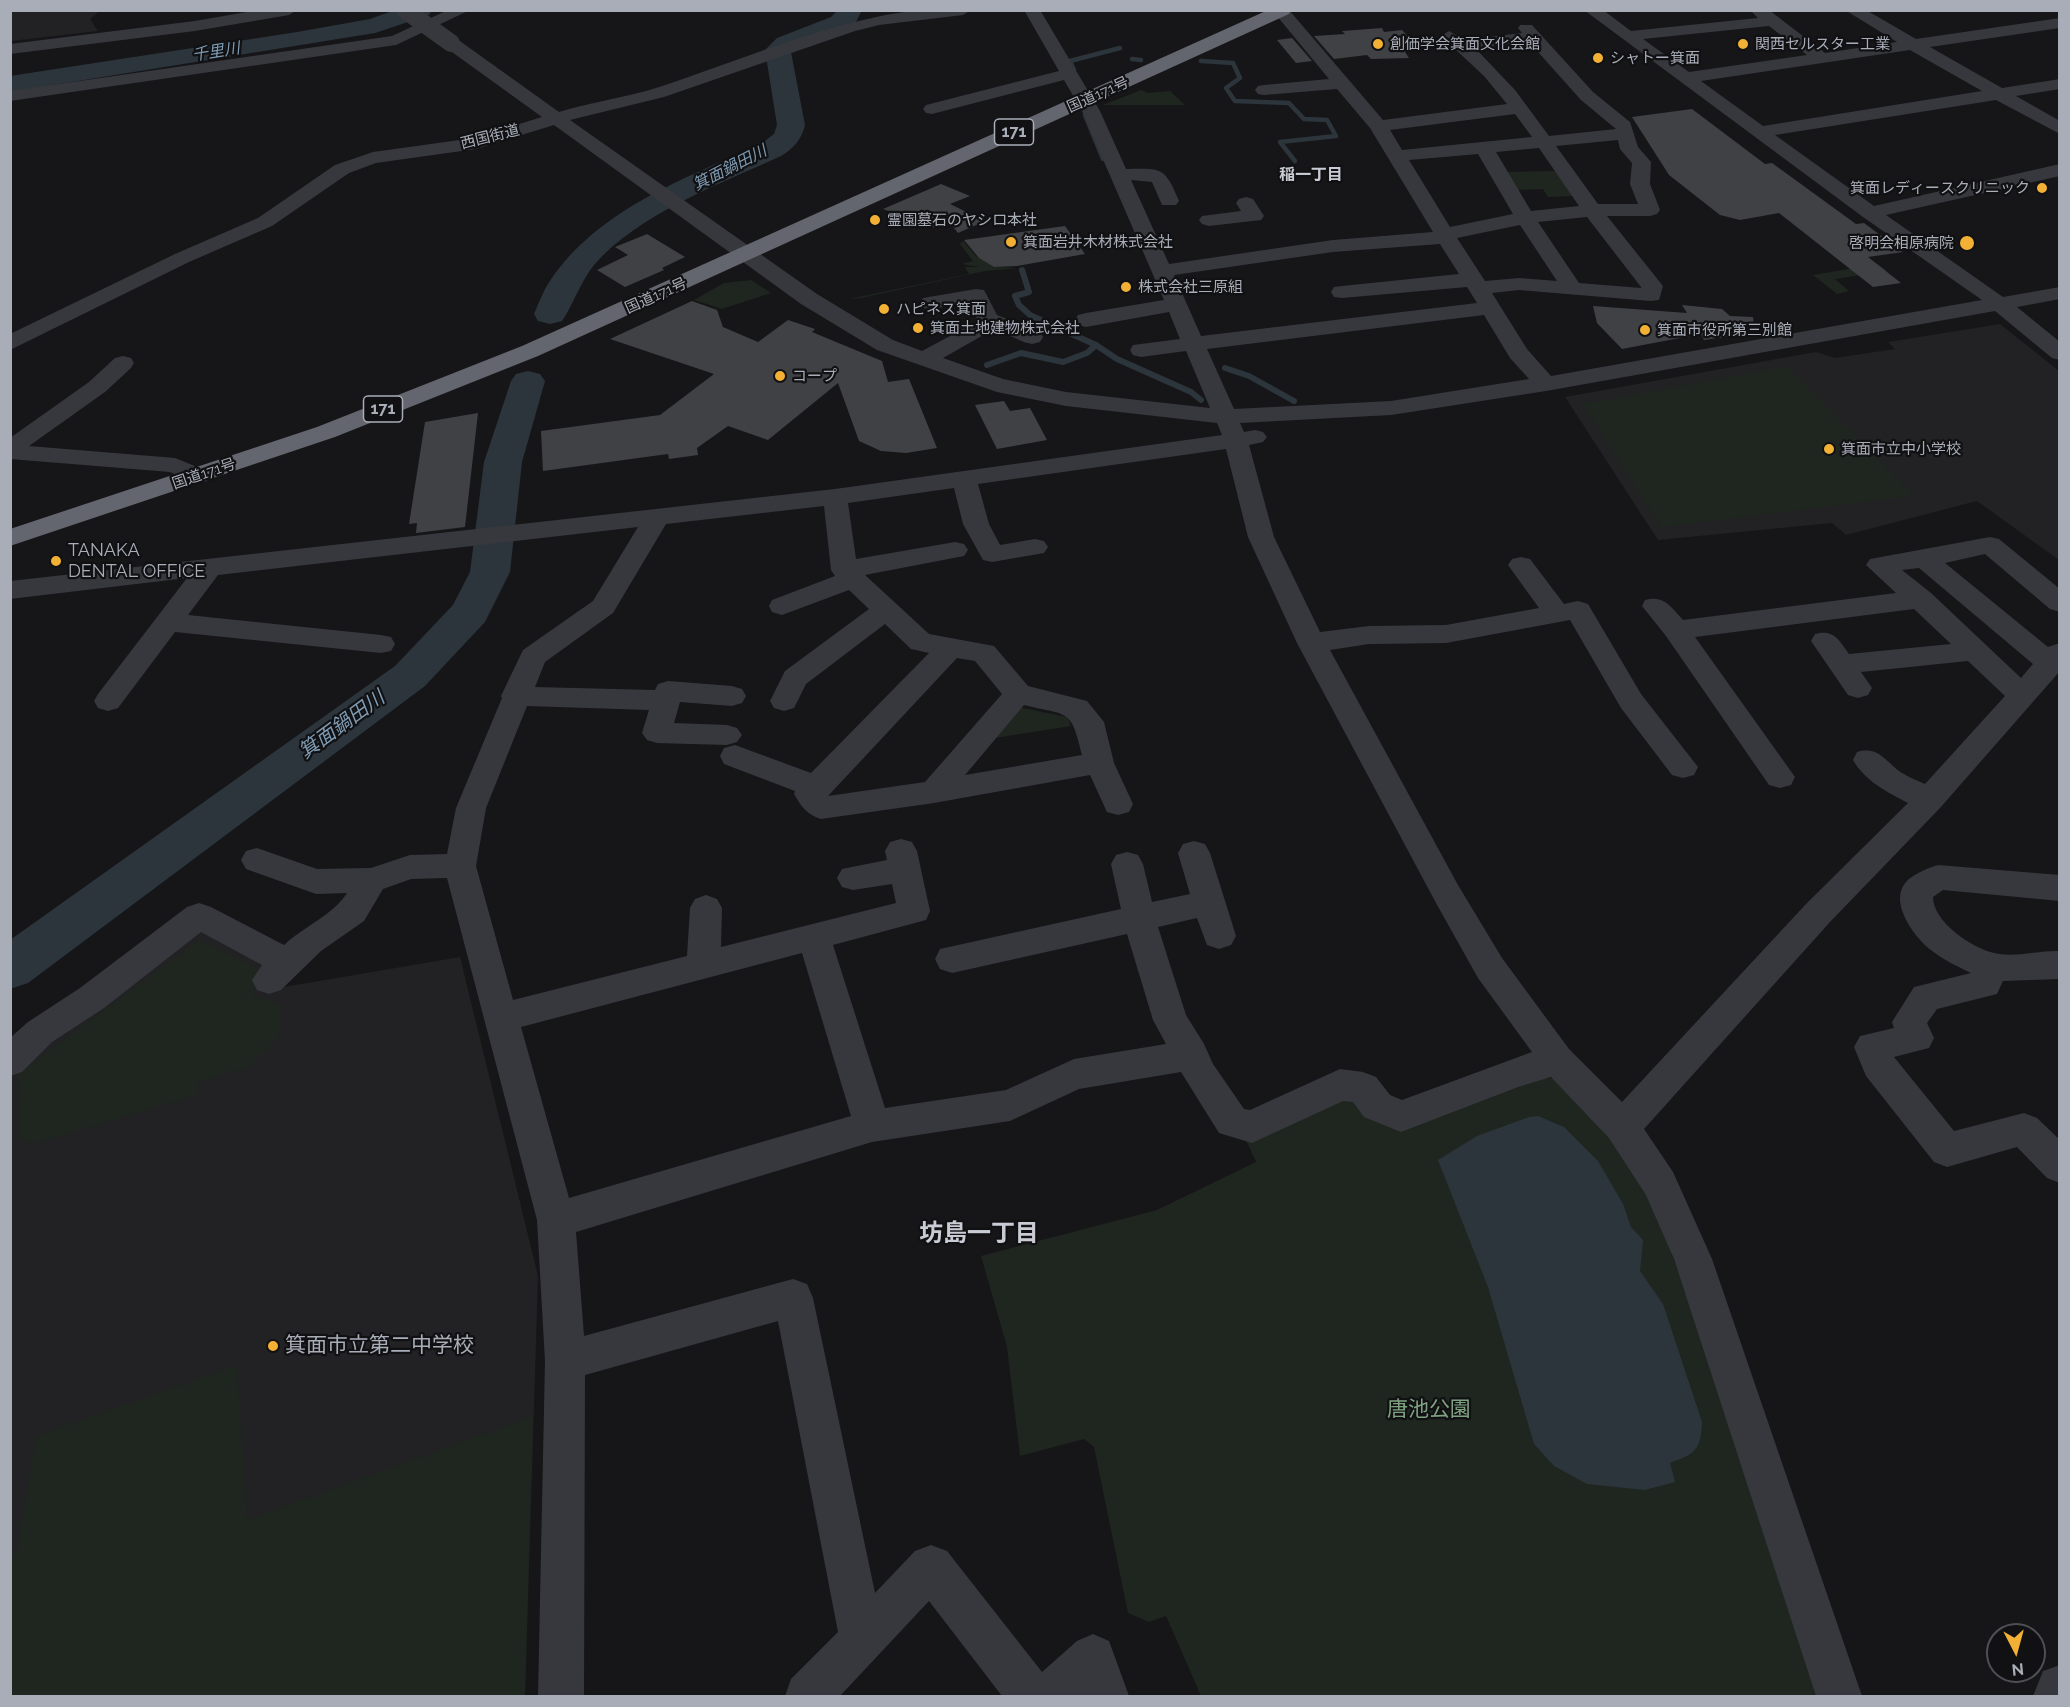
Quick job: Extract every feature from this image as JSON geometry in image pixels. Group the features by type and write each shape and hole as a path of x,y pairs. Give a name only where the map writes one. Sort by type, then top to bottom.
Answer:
{"highway":[{"name":"国道171号","path":"10,538 326,432 530,351 1281,11"}],"street":[{"path":"10,49 195,26 289,10"},
{"path":"405,10 809,299 885,345 997,385 1230,429 1308,429 1391,408 1546,384 2060,293"},
{"path":"10,96 396,40 462,10"},
{"path":"767,57 766,50 778,40 830,22 838,17 838,10"},
{"name":"西国街道","path":"10,343 182,258 265,222 342,169 373,158 476,143 586,109 657,93 821,38 876,15 963,10"},
{"path":"1032,10 1086,101 1120,175 1230,429 1261,537 1311,644 1447,894 1490,968 1557,1060 1622,1127 1660,1184 1693,1259 1839,1696"},
{"path":"1853,10 2060,129"},
{"path":"1281,11 1378,126 1518,353 1546,384"},
{"path":"1597,11 1870,213 2001,305 2060,354"},
{"path":"942,13 949,30"},
{"path":"1628,36 1765,16 1821,58"},
{"path":"1686,78 2060,23"},
{"path":"1162,271 1248,259 1311,258 1334,246 1446,236 1525,218 1592,210 1650,210 1640,184 1642,162 1629,149 1624,126 1587,96 1531,32 1455,40 1481,63 1519,108 1592,210 1652,286 1651,295 1519,284 1478,285 1458,280 1342,292"},
{"path":"932,109 957,104 1016,84 1070,74"},
{"path":"1264,90 1342,83"},
{"path":"1760,132 2060,84"},
{"path":"1378,126 1519,108"},
{"path":"1397,156 1624,134"},
{"path":"1484,148 1525,218 1572,288"},
{"path":"1870,213 2060,170"},
{"path":"1120,175 1148,174 1160,178 1169,201"},
{"path":"1246,203 1254,216 1217,220 1248,259"},
{"path":"931,303 975,292 996,320 1028,333"},
{"path":"1086,320 1176,304"},
{"path":"1142,350 1492,308"},
{"path":"924,359 996,320"},
{"path":"10,451 98,387 123,363"},
{"path":"10,590 657,518 964,480 1230,429"},
{"path":"10,451 175,465 198,476"},
{"path":"964,480 976,524 992,554 1035,547"},
{"path":"834,497 848,574 921,642 984,653 1018,694 1077,708 1089,722 1099,763 1118,804"},
{"path":"561,1696 565,1361 556,1220 460,866 471,808 515,696 533,657 603,607 657,518"},
{"path":"2022,696 1973,651 1922,599 1880,565 1924,559 1990,545 2060,603"},
{"path":"782,606 848,574 956,550"},
{"path":"1622,1127 1818,913 1929,800 2054,657 1924,559"},
{"path":"1521,565 1558,614"},
{"path":"108,701 210,567"},
{"path":"1676,630 1922,599"},
{"path":"1655,606 1676,630 1780,777"},
{"path":"784,684 887,609"},
{"path":"1311,644 1369,635 1446,634 1578,610 1631,701 1683,767"},
{"path":"170,622 381,644"},
{"path":"1825,641 1858,688"},
{"path":"950,648 809,794 821,807 934,792 1099,763"},
{"path":"1841,664 1973,651"},
{"path":"732,696 668,691 657,733 731,746 816,787"},
{"path":"934,792 1018,694"},
{"path":"515,696 666,700"},
{"path":"1868,760 1890,780 1929,800"},
{"path":"1194,853 1219,936"},
{"path":"257,860 316,882 372,880 410,867 460,866"},
{"path":"500,1018 814,938 914,910 903,860 853,878"},
{"path":"1127,864 1139,918 1170,1020 1192,1055 1199,1072 1232,1122 1252,1127 1340,1084 1363,1088 1377,1106 1401,1116 1514,1073 1557,1060"},
{"path":"2060,888 1938,877 1917,891 1915,904 1927,926 1954,950 1992,968 2060,965"},
{"path":"10,1061 40,1032 92,999 199,916 278,971 309,942 352,912 372,880"},
{"path":"952,959 1209,903"},
{"path":"703,966 706,908"},
{"path":"814,938 872,1126"},
{"path":"1992,968 1986,984 1926,997 1909,1022 1917,1038 1872,1047 1879,1065 1947,1150 2024,1129 2060,1166"},
{"path":"556,1220 872,1126 1010,1105 1074,1074 1192,1055"},
{"path":"565,1361 793,1298 862,1640"},
{"path":"808,1696 931,1567 1031,1696"},
{"path":"1050,1696 1093,1657 1106,1696"},
{"path":"2056,1696 2060,1688"}],"shaded area":[{"path":"11,10 100,10 90,19 98,31 11,41"},
{"name":"箕面市立中小学校","path":"2000,324 2059,371 2059,560 1977,501 1846,535 1832,523 1658,540 1565,397 1816,352 1835,358 1895,349 1888,342"},
{"name":"箕面市立第二中学校","path":"206,930 263,958 278,988 460,957 538,1276 525,1696 11,1696 11,1077 36,1045 192,931"},
{"path":"1538,1116 1564,1127 1598,1161 1623,1204 1631,1227 1643,1240 1640,1271 1663,1304 1702,1422 1700,1439 1695,1450 1670,1463 1675,1482 1645,1490 1587,1484 1554,1466 1534,1444 1488,1287 1438,1160 1477,1136 1529,1117"}],"green space":[{"path":"1141,90 1148,93 1170,91 1185,105 1103,105"},
{"path":"1556,171 1573,196 1548,197 1543,189 1515,190 1504,172"},
{"path":"963,241 976,256 994,267 1017,268 985,271 849,299 969,274 965,267 979,267 962,264 973,261 960,244"},
{"path":"1878,264 1887,271 1835,279 1849,291 1837,294 1813,275"},
{"path":"751,280 771,293 722,309 694,300 724,283"},
{"path":"1787,366 1914,496 1661,527 1583,404"},
{"path":"1018,707 1067,717 1071,726 982,740"},
{"path":"199,940 259,970 252,995 279,1004 279,1036 249,1067 198,1082 198,1095 36,1143 19,1140 18,1074"},
{"name":"唐池公園","path":"1555,1078 1574,1094 1647,1184 1829,1696 1201,1696 1166,1616 1149,1622 1128,1613 1094,1447 1084,1439 1020,1456 1007,1347 981,1256 1157,1210 1256,1162 1246,1140 1340,1090 1364,1108 1519,1079"},
{"path":"237,1365 247,1520 533,1416 525,1696 11,1696 11,1555 17,1553 36,1436"}],"building":[{"name":"創価学会箕面文化会館","path":"1382,28 1384,32 1402,30 1421,50 1405,52 1409,58 1371,59 1367,55 1334,59 1314,36 1345,34 1342,31"},
{"path":"1292,38 1312,61 1296,63 1277,40"},
{"path":"1692,109 1765,164 1772,163 1856,224 1864,223 1903,252 1868,257 1901,283 1873,287 1779,213 1740,220 1720,215 1669,175 1632,117"},
{"path":"941,184 970,196 950,204 985,221 958,233 949,222 935,228 883,209"},
{"name":"箕面岩井木材株式会社","path":"1065,226 1085,254 1017,266 994,267 979,258 964,240"},
{"path":"647,234 685,257 662,268 664,270 625,287 597,270 628,255 615,247"},
{"path":"692,301 717,310 723,327 758,342 788,320 815,329 812,332 882,361 888,382 909,379 937,448 906,453 881,451 859,441 838,383 768,440 728,426 697,448 698,455 669,459 668,454 543,471 541,431 660,415 714,374 610,339"},
{"name":"箕面市役所第三別館","path":"1682,305 1722,309 1730,316 1753,317 1754,325 1743,327 1751,333 1704,340 1701,334 1622,349 1597,323 1593,306 1687,313"},
{"path":"1004,401 1010,411 1030,408 1047,440 997,449 975,405"},
{"path":"478,413 465,527 416,533 417,523 409,524 425,422"}],"waterway":[{"name":"千里川","path":"10,84 375,26 420,10"},
{"name":"箕面鍋田川","path":"550,314 564,284 585,257 611,234 642,213 675,195 771,150 784,140 789,134 791,125 778,50 786,43 840,22 847,17 850,10"},
{"path":"1074,70 1070,61 1120,48"},
{"path":"1132,59 1141,60"},
{"path":"1201,61 1233,63 1240,78 1226,88 1235,101 1289,103 1304,119 1327,120 1336,136 1280,142 1295,161"},
{"path":"1085,115 1103,159"},
{"path":"1022,270 1029,292 1015,296 1019,305 1030,315 1096,345"},
{"path":"987,365 1021,353 1063,362 1087,353 1096,345"},
{"path":"1096,345 1117,359 1191,392 1201,400"},
{"path":"1225,368 1249,376 1294,401"},
{"name":"箕面鍋田川","path":"10,968 410,676 470,612 490,572 503,462 528,381"}],"place":[{"name":"創価学会箕面文化会館","path":"1378,44"},
{"name":"関西セルスター工業","path":"1743,44"},
{"name":"シャトー箕面","path":"1598,58"},
{"name":"箕面レディースクリニック","path":"2042,188"},
{"name":"霊園墓石のヤシロ本社","path":"875,220"},
{"name":"箕面岩井木材株式会社","path":"1011,242"},
{"name":"啓明会相原病院","path":"1967,243"},
{"name":"株式会社三原組","path":"1126,287"},
{"name":"ハピネス箕面","path":"884,309"},
{"name":"箕面土地建物株式会社","path":"918,328"},
{"name":"箕面市役所第三別館","path":"1645,330"},
{"name":"コープ","path":"780,376"},
{"name":"箕面市立中小学校","path":"1829,449"},
{"name":"TANAKA DENTAL OFFICE","path":"56,561"},
{"name":"箕面市立第二中学校","path":"273,1346"}],"district":[{"name":"稲一丁目","path":"1311,175"},
{"name":"坊島一丁目","path":"979,1234"}]}
